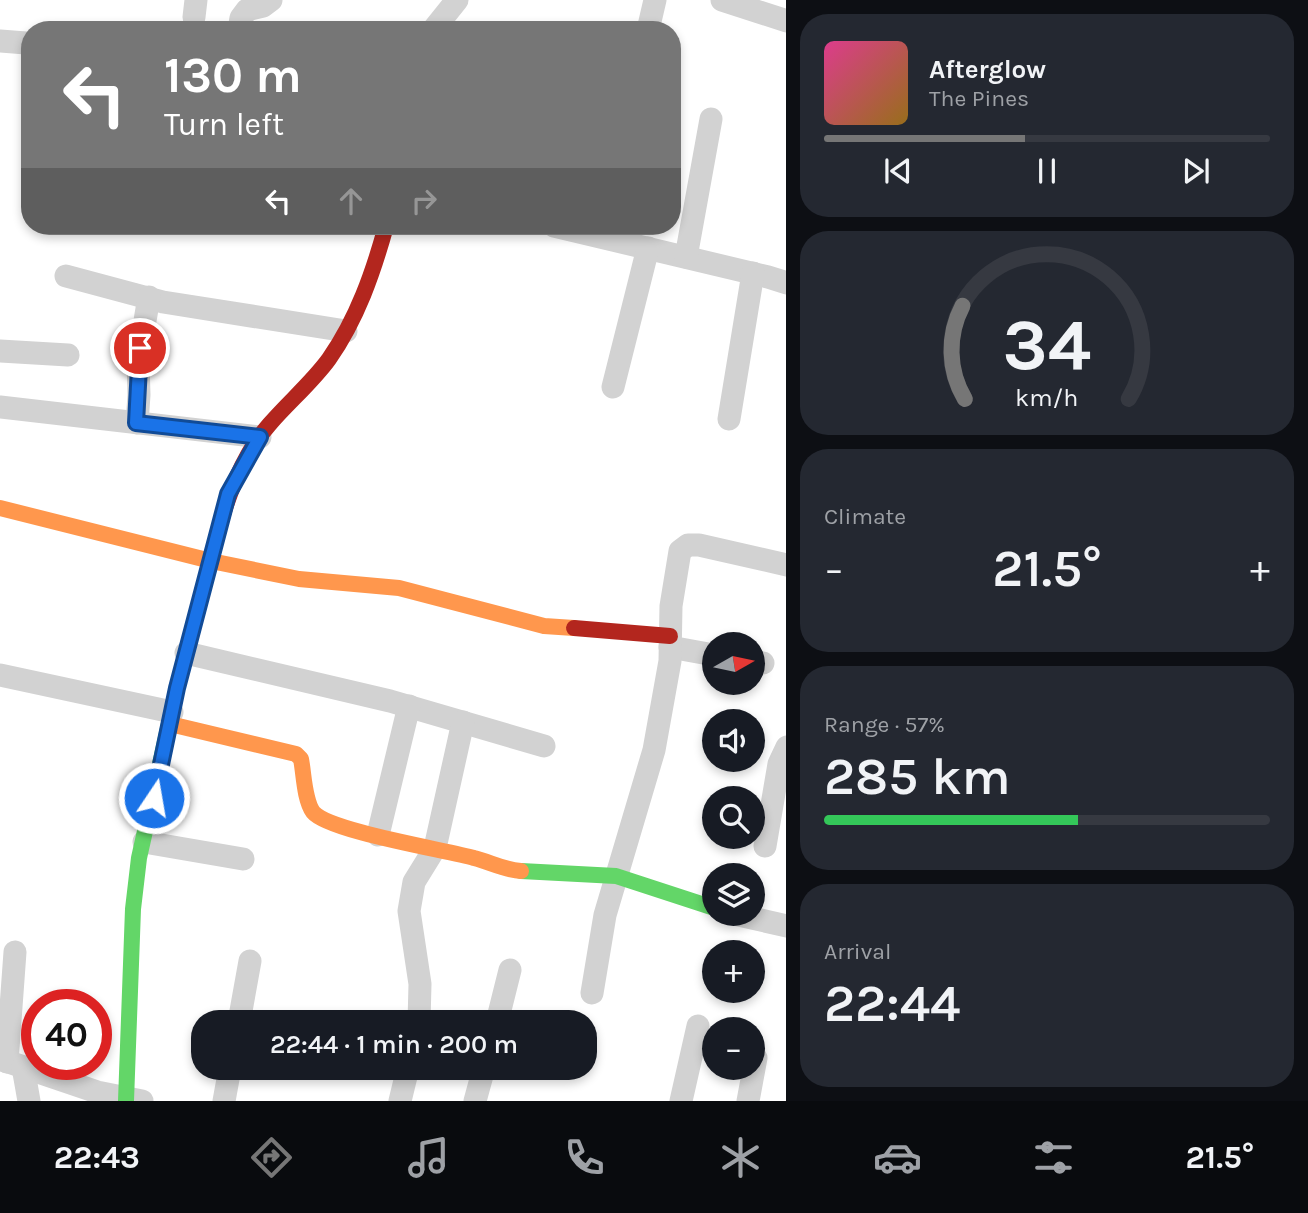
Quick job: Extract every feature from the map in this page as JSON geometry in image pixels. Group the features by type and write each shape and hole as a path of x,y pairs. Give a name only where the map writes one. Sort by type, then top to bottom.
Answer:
{"street":[{"path":"240,21 247,10 263,6 271,0"},
{"path":"440,21 457,0"},
{"path":"650,21 655,0"},
{"path":"722,0 786,21"},
{"path":"0,41 21,43"},
{"path":"686,257 711,120"},
{"path":"10,1063 97,1092 131,1100 133,909 144,842 171,718 228,494 260,437 328,360 346,331 373,274 384,235"},
{"path":"595,235 786,283"},
{"path":"613,387 648,248"},
{"path":"729,419 752,273"},
{"path":"66,276 180,305 346,331"},
{"path":"136,423 138,362 149,297"},
{"path":"0,351 68,355"},
{"path":"0,407 260,437"},
{"path":"0,508 211,561 299,579 399,588 544,626 670,642 702,651"},
{"path":"593,993 605,915 654,750 668,673 671,606 680,551 688,545 699,545 786,565"},
{"path":"187,653 409,706 544,746"},
{"path":"0,676 171,718 296,754 300,759 309,804 322,820 476,858 510,870 616,877 702,904"},
{"path":"377,835 409,706"},
{"path":"419,1010 420,984 409,911 410,899 419,873 435,848 463,722"},
{"path":"765,846 779,764 786,747"},
{"path":"144,842 243,859"},
{"path":"765,921 786,926"},
{"path":"15,952 10,1063 29,1101"},
{"path":"241,1010 250,961"},
{"path":"499,1010 510,970"},
{"path":"681,1101 698,1026"},
{"path":"224,1101 228,1080"},
{"path":"400,1101 405,1080"},
{"path":"475,1101 481,1080"},
{"path":"748,1101 752,1080"}],"traffic: fast":[{"path":"126,1101 133,909 139,858 177,688 210,564"},
{"path":"521,871 616,876 702,904"}],"traffic: slow":[{"path":"0,508 211,561 299,579 399,588 544,626 574,628"},
{"path":"170,724 296,754 301,759 310,807 323,819 363,833 521,871"}],"traffic: jam":[{"path":"210,564 225,507 249,453 257,440 319,371 339,344 363,295 383,235"},
{"path":"574,628 670,636"}],"route":[{"path":"140,348 136,423 260,437 228,494 177,688 154,798"}]}
